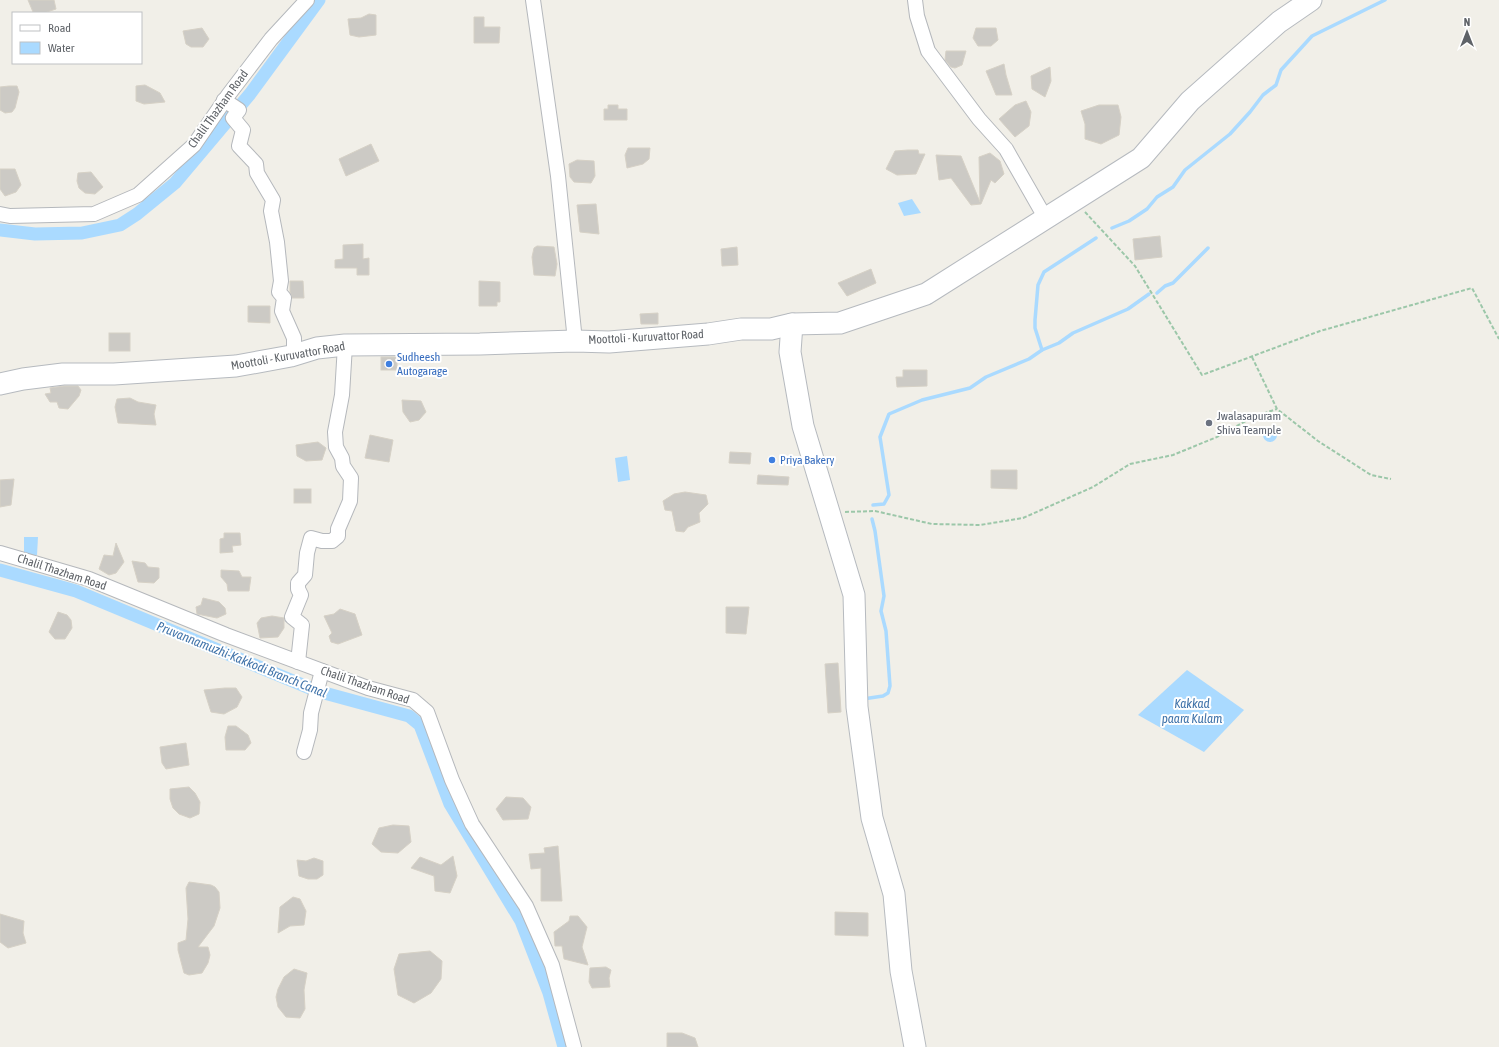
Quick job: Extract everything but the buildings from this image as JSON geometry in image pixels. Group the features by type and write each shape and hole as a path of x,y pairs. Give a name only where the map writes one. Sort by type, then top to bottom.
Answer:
{"main road":[{"name":"Moottoli - Kuruvattor Road","path":"0,384 63,374 114,374 236,366 297,354 317,348 345,345 480,344 575,341 609,342 708,334 741,329 771,329 792,324 840,323 926,294 1142,158 1190,101 1279,22 1311,0"},
{"path":"792,324 790,352 803,426 854,595 857,708 870,810 894,894 901,971 915,1047"}],"street":[{"name":"Chalil Thazham Road","path":"0,214 10,216 94,214 138,195 194,145 232,106 270,39 307,0"},
{"path":"533,0 539,30 558,176 575,341"},
{"path":"915,0 917,16 928,51 979,119 1006,149 1046,219"},
{"path":"232,106 233,118 243,130 239,146 256,164 257,173 273,200 271,211 277,242 280,281 279,292 284,298 282,311 294,338 294,350 297,354"},
{"path":"298,662 302,625 292,617 301,595 298,589 298,583 305,575 307,553 311,538 322,541 332,541 338,536 338,529 350,501 351,478 343,466 342,458 336,447 335,432 342,395 345,345"},
{"name":"Chalil Thazham Road","path":"0,553 89,579 226,635 322,671 368,688 413,700 427,712 452,780 472,824 526,906 552,965 574,1047"},
{"path":"304,752 310,730 311,713 322,671"}],"path":[{"path":"1074,201 1135,266 1202,375 1320,331 1472,288 1499,339"},
{"path":"1252,357 1277,409 1318,441 1371,475 1391,479"},
{"path":"830,512 875,511 932,524 980,525 1022,518 1093,487 1130,464 1173,455 1217,437 1253,417 1277,409"}],"water":[{"path":"912,199 921,213 904,216 898,203"},
{"path":"1270,428 1275,430 1277,435 1275,440 1270,442 1265,440 1263,435 1265,430"},
{"path":"627,456 630,480 618,482 615,458"},
{"path":"24,537 38,537 37,555 24,555"},
{"name":"Kakkad paara Kulam","path":"1187,670 1244,710 1204,752 1138,715"}],"waterway":[{"name":"Pruvannamuzhi-Kakkodi Branch Canal","path":"0,230 35,234 82,233 120,225 137,214 175,183 250,94 319,0"},
{"path":"1112,228 1129,221 1147,209 1157,197 1173,187 1185,170 1230,134 1263,95 1276,85 1281,70 1312,36 1385,0"},
{"path":"873,505 884,504 889,495 880,437 889,414 922,400 970,388 986,377 1029,359 1042,350 1035,328 1035,320 1038,285 1044,272 1096,238"},
{"path":"1157,293 1165,286 1173,283 1208,248"},
{"path":"1042,350 1059,343 1073,333 1128,309 1149,294"},
{"path":"863,699 883,696 888,693 890,686 886,631 881,611 884,596 872,519"},
{"name":"Pruvannamuzhi-Kakkodi Branch Canal","path":"0,570 76,591 317,691 409,716 420,725 450,804 521,921 549,993 564,1047"}],"place":[{"name":"Sudheesh Autogarage","path":"389,364"},
{"name":"Jwalasapuram Shiva Teample","path":"1209,423"},
{"name":"Priya Bakery","path":"772,460"}]}
